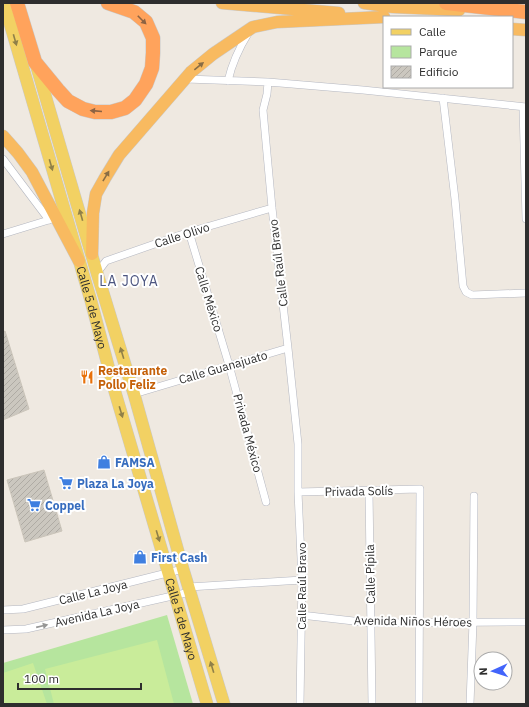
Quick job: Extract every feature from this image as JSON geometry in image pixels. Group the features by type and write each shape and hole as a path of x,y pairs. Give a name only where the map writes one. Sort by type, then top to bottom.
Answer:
{"highway":[{"path":"17,3 35,62 58,90 68,101 83,109 95,112 111,112 125,108 135,100 146,84 152,68 153,38 146,22 134,12 108,3"},
{"path":"222,3 383,17"},
{"path":"364,3 393,7 526,12"},
{"path":"446,3 526,12"},
{"path":"92,254 92,213 96,194 105,178 119,156 191,72 213,54 252,28 277,22 383,17"},
{"path":"513,29 526,30"},
{"path":"3,136 32,172 53,219 78,261"}],"main road":[{"name":"Calle 5 de Mayo","path":"4,3 78,261 91,301 115,392 208,704"},
{"name":"Calle 5 de Mayo","path":"35,62 134,394 183,569 224,704"}],"street":[{"path":"228,81 231,67 238,49 252,28"},
{"path":"186,79 268,82 363,90 524,107 526,219"},
{"name":"Calle Raúl Bravo","path":"268,82 268,94 263,110 272,208 298,444 298,492 302,580 300,704"},
{"path":"443,98 455,198 463,286 466,292 472,295 526,293"},
{"path":"3,159 53,219 3,234"},
{"name":"Calle Olivo","path":"97,273 106,261 189,232 272,208"},
{"name":"Calle México","path":"189,232 229,365"},
{"name":"Calle Guanajuato","path":"134,394 288,348"},
{"name":"Privada México","path":"229,365 266,502"},
{"name":"Privada Solís","path":"298,492 420,490 420,623"},
{"name":"Calle Pípila","path":"369,491 372,704"},
{"path":"470,704 473,622 474,496"},
{"name":"Calle La Joya","path":"3,610 23,609 183,569"},
{"path":"190,590 302,580"},
{"name":"Avenida La Joya","path":"3,630 26,629 176,596 190,590"},
{"name":"Avenida Niños Héroes","path":"301,615 371,623 526,622"},
{"path":"419,704 420,623"}],"green space":[{"path":"167,615 193,704 3,704 3,663"},
{"path":"157,640 174,704 54,704 45,669"},
{"path":"33,663 47,704 3,704 3,673"}],"building":[{"path":"5,331 29,409 3,420 3,332"},
{"name":"Coppel","path":"44,470 62,531 25,542 7,480"}],"place":[{"name":"Restaurante Pollo Feliz","path":"87,377"},
{"name":"FAMSA","path":"104,462"},
{"name":"Plaza La Joya","path":"66,483"},
{"name":"Coppel","path":"34,505"},
{"name":"First Cash","path":"140,557"}],"district":[{"name":"LA JOYA","path":"129,281"}]}
